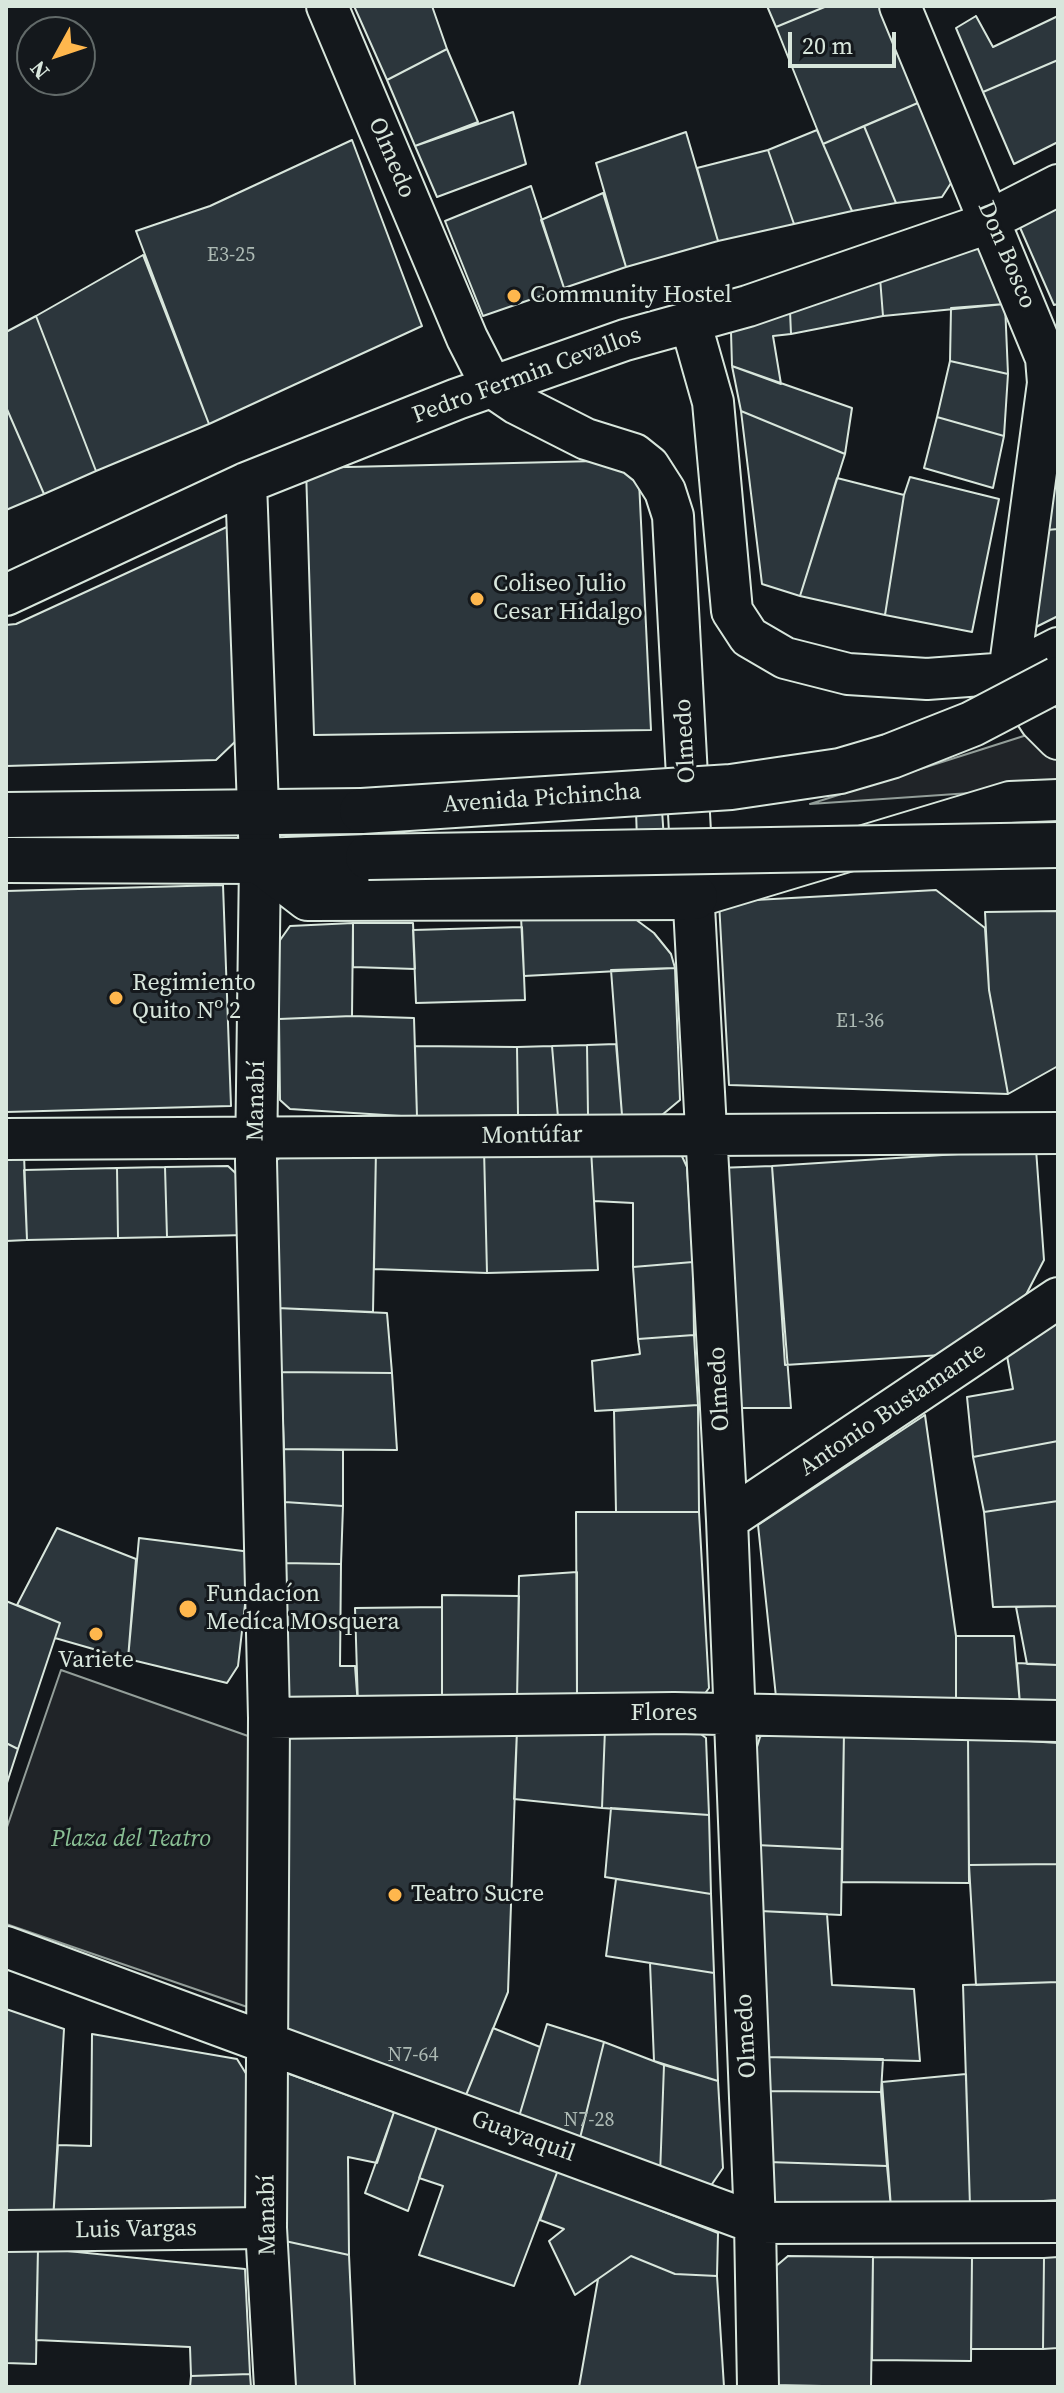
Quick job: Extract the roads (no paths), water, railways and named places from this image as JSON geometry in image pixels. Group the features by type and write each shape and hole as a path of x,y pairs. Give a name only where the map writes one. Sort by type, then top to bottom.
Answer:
{"main road":[{"name":"Avenida Pichincha","path":"6,815 362,811 731,787 840,771 891,756 972,724 1058,679"},
{"name":"Avenida Pichincha","path":"6,860 260,861 1058,845"},
{"path":"260,861 308,898 695,897"}],"street":[{"name":"Olmedo","path":"327,6 467,338 492,387 517,404 586,439 634,454 649,466 665,491 673,516 727,1520 755,2223 758,2387"},
{"name":"Don Bosco","path":"900,6 1037,331 1048,383 1009,673"},
{"name":"Pedro Fermin Cevallos","path":"6,595 246,483 492,387 690,321 748,306 992,221 1058,185"},
{"path":"690,321 713,402 732,611 749,637 785,658 848,674 927,679 1009,673 1058,648"},
{"path":"563,362 555,371 555,396 586,439"},
{"name":"Manabí","path":"246,483 260,861 256,1138 269,1718 270,2042 266,2228 275,2387"},
{"path":"1009,673 1040,721 1058,739"},
{"path":"695,897 1010,802 1058,800"},
{"name":"Montúfar","path":"6,1139 1058,1133"},
{"name":"Antonio Bustamante","path":"727,1520 1058,1298"},
{"name":"Flores","path":"269,1718 733,1714 1058,1721"},
{"name":"Guayaquil","path":"6,1947 755,2223 1058,2222"},
{"name":"Luis Vargas","path":"6,2231 266,2228"}],"place":[{"name":"Community Hostel","path":"514,296"},
{"name":"Coliseo Julio Cesar Hidalgo","path":"477,599"},
{"name":"Regimiento Quito Nº 2","path":"116,998"},
{"name":"Fundacíon Medíca MOsquera","path":"188,1609"},
{"name":"Variete","path":"96,1634"},
{"name":"Teatro Sucre","path":"395,1895"}],"park label":[{"name":"Plaza del Teatro","path":"131,1840"}]}
